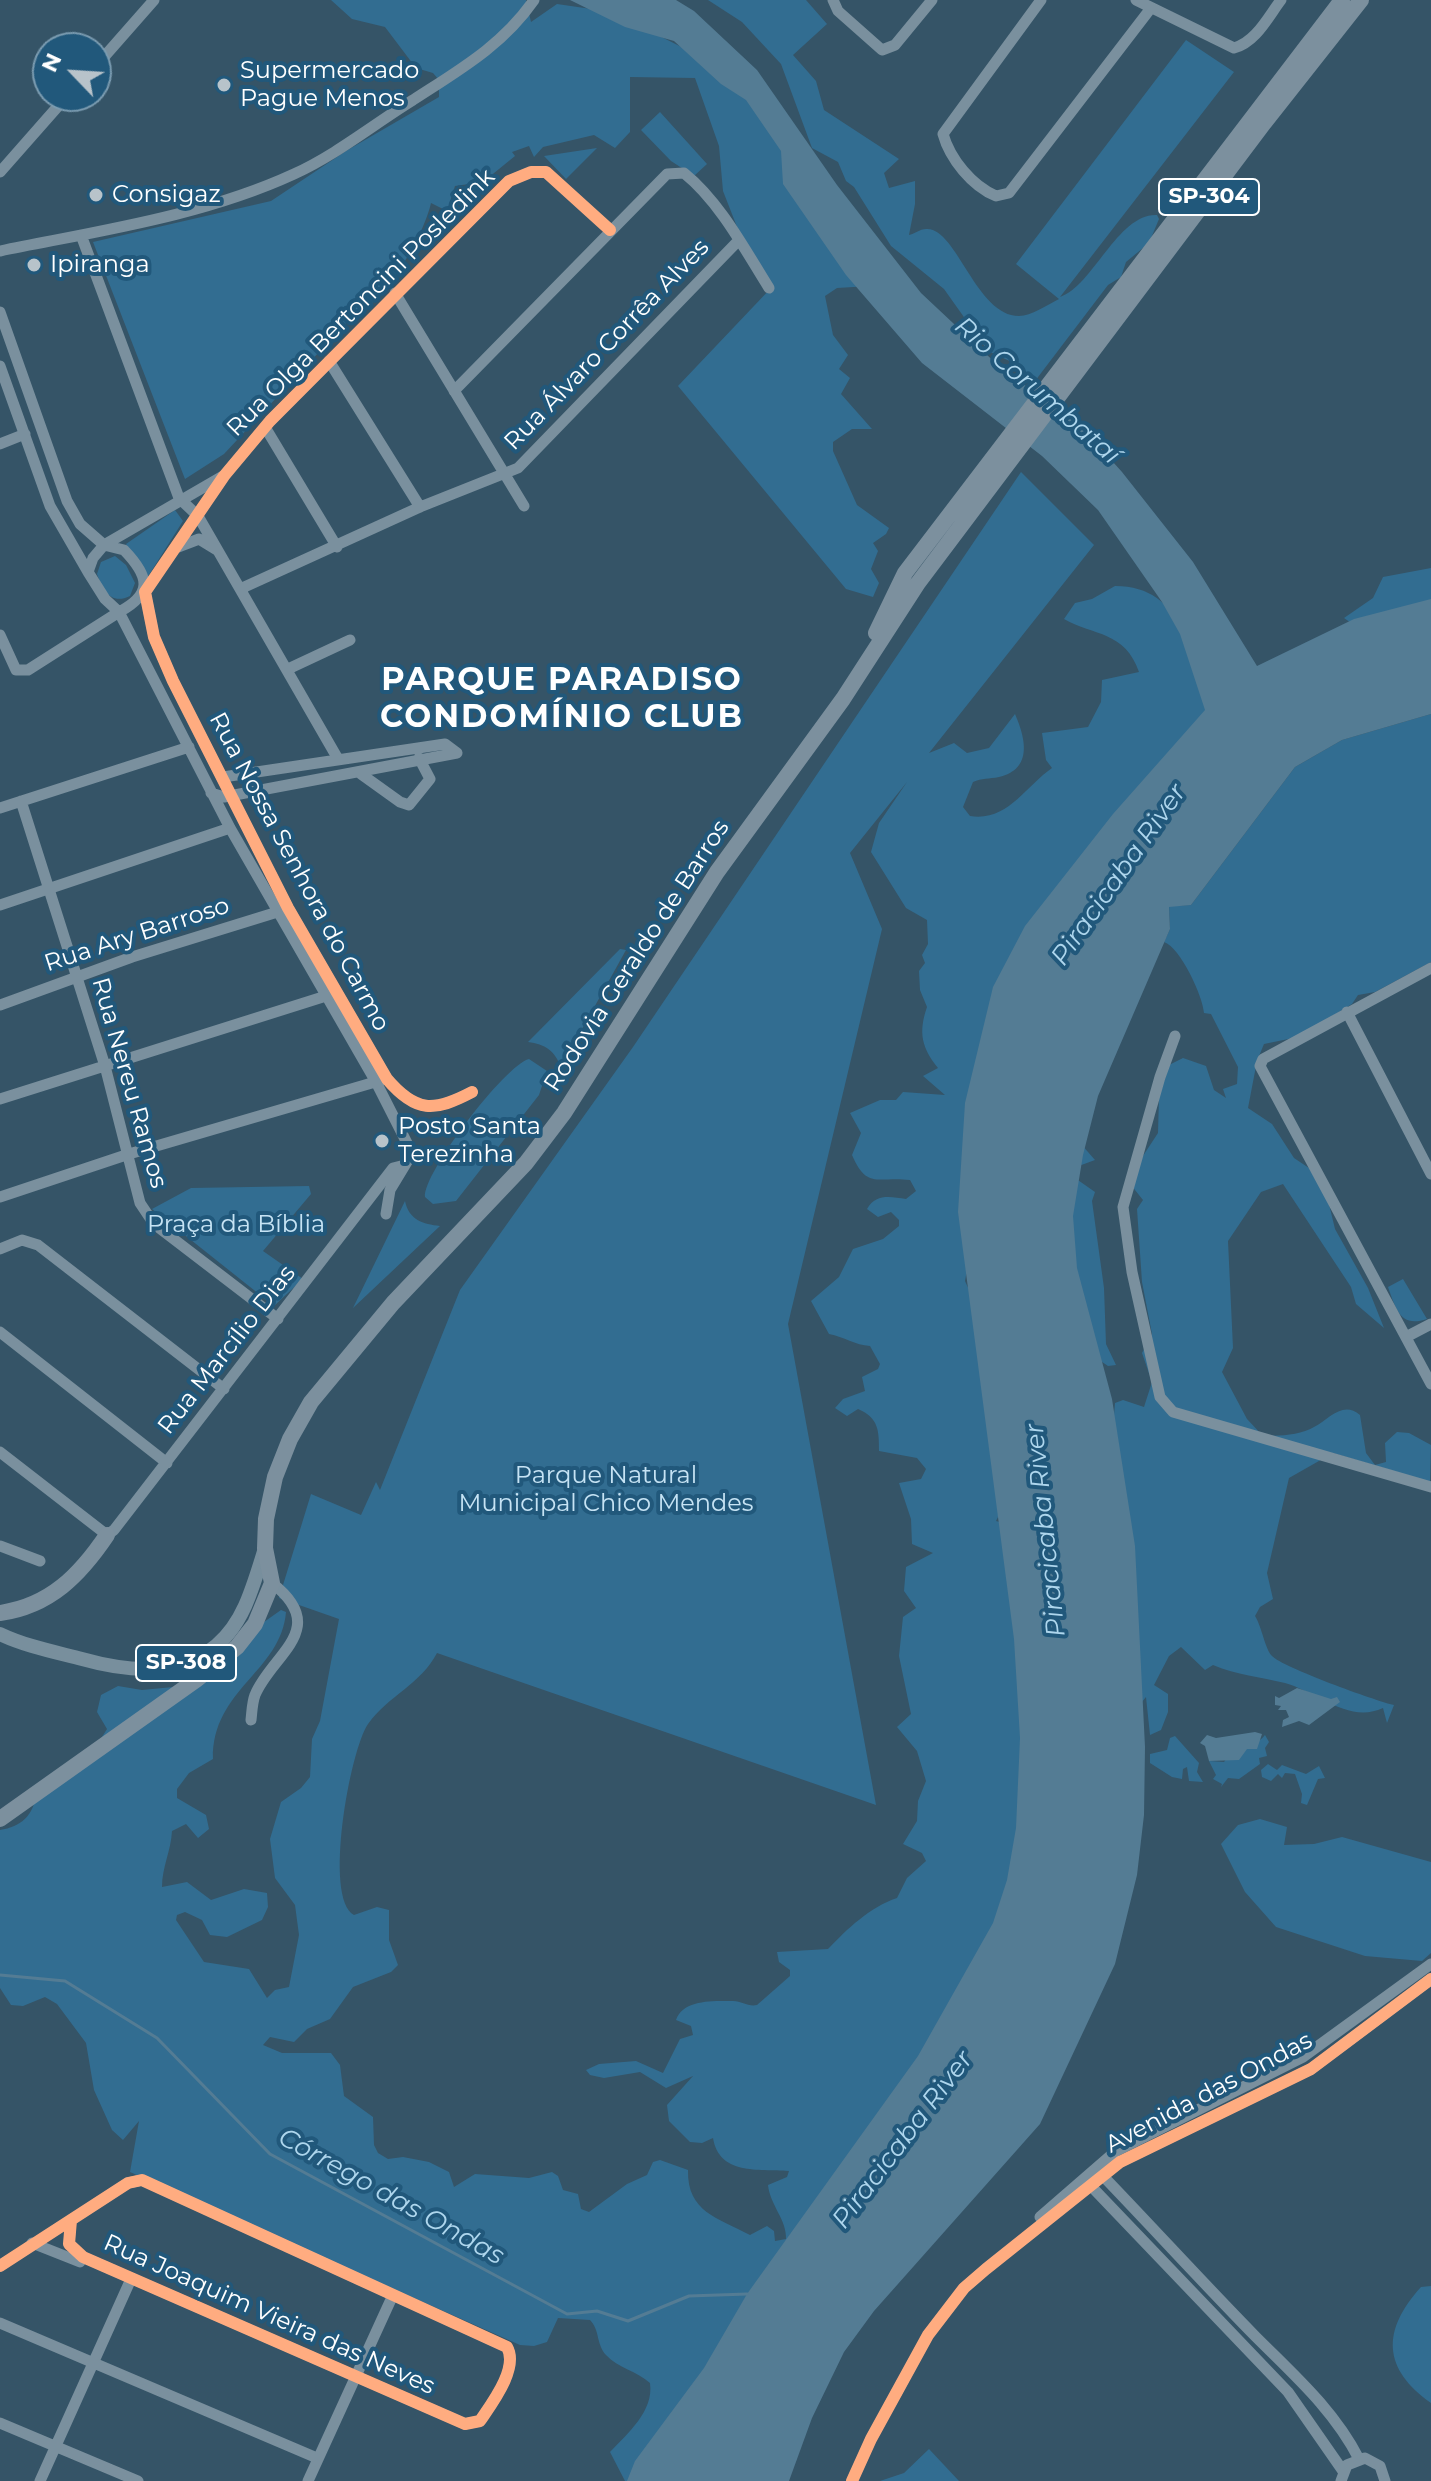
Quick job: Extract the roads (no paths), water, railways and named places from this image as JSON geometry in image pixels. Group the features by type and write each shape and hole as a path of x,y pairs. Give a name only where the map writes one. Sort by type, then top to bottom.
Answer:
{"highway":[{"name":"Rodovia Geraldo de Barros","path":"272,1583 265,1548 266,1519 275,1477 290,1439 311,1402 393,1303 526,1163 564,1113 717,872 843,699 1008,450 1341,9 1361,0"},
{"path":"0,1613 33,1605 64,1587 87,1565 110,1533"},
{"path":"0,1819 237,1647 255,1624 272,1583"}],"main road":[{"name":"SP-308","path":"2,1636 132,1671 165,1670 183,1665 217,1644 245,1606 265,1548"}],"street":[{"path":"112,48 154,0"},
{"path":"0,251 240,197 298,173 475,61 517,24 534,0"},
{"path":"833,0 838,11 882,50 889,50 932,0"},
{"path":"1041,0 943,134 947,148 966,173 996,196 1009,193 1151,8"},
{"path":"1136,0 1234,48 1244,45 1259,30 1281,0"},
{"path":"0,172 53,112"},
{"name":"Rua Olga Bertoncini Posledink","path":"145,592 224,476 265,427 500,188 531,172 546,172 610,230"},
{"path":"454,391 663,176 680,172 699,188 739,240 769,288"},
{"path":"81,235 179,498 198,516 338,759"},
{"name":"Rua Álvaro Corrêa Alves","path":"240,589 420,507 505,476 518,468 739,240"},
{"path":"395,293 524,506"},
{"path":"0,312 67,501 80,524 104,545 124,550 144,581 145,592 139,602 28,670 16,670 0,635"},
{"path":"329,361 420,507"},
{"path":"0,366 50,506 105,599 119,612"},
{"path":"265,427 337,547"},
{"path":"0,444 25,434"},
{"path":"88,572 93,558 104,545 179,498 224,476"},
{"path":"178,547 199,539 217,550"},
{"name":"Rua Nossa Senhora do Carmo","path":"145,592 159,651 233,794 326,996 381,1081 409,1100 430,1107 447,1105 472,1092"},
{"name":"Rua Nossa Senhora do Carmo","path":"119,612 230,828 284,910 381,1081 410,1149 405,1165"},
{"path":"288,669 350,640"},
{"path":"211,793 224,797 361,774 457,753 445,744 223,777"},
{"path":"0,808 189,747"},
{"path":"361,774 409,805 430,779 423,762 410,749"},
{"name":"Rua Nereu Ramos","path":"21,801 105,1066 140,1203 154,1224 278,1319"},
{"path":"0,905 230,828"},
{"name":"Rua Ary Barroso","path":"0,1005 284,910"},
{"path":"1431,968 1260,1062 1431,1384"},
{"path":"0,1099 326,996"},
{"path":"1347,1012 1431,1174"},
{"path":"1175,1036 1123,1207 1132,1272 1160,1397 1173,1412 1431,1487"},
{"path":"0,1197 129,1154 381,1081"},
{"path":"386,1214 390,1190 405,1165"},
{"name":"Rua Marcílio Dias","path":"110,1533 393,1168 405,1165"},
{"path":"0,1249 22,1240 38,1245 224,1389"},
{"path":"1406,1337 1431,1324"},
{"path":"0,1332 167,1463"},
{"path":"0,1452 110,1533"},
{"path":"0,1546 40,1561"},
{"path":"251,1720 253,1697 284,1658 295,1634 296,1611 289,1596 272,1583"},
{"name":"Avenida das Ondas","path":"1011,2250 1038,2219 1116,2151 1303,2057 1431,1964"},
{"name":"Avenida das Ondas","path":"852,2481 899,2387 948,2306 964,2288 1120,2162 1227,2113 1311,2069 1431,1979"},
{"path":"1103,2176 1257,2338 1301,2379 1349,2439 1359,2459"},
{"path":"0,2266 32,2243 137,2180 393,2295 308,2481"},
{"path":"1090,2185 1288,2392 1342,2476 1359,2459"},
{"name":"Rua Joaquim Vieira das Neves","path":"71,2220 69,2244 78,2255 100,2266 465,2424 480,2421 509,2370 511,2354 507,2347 393,2295"},
{"name":"Rua Joaquim Vieira das Neves","path":"32,2243 85,2264 100,2266"},
{"path":"40,2481 131,2279"},
{"path":"0,2323 317,2458"},
{"path":"1244,2347 1257,2338"},
{"path":"1288,2392 1301,2379"},
{"path":"0,2423 138,2481"},
{"path":"1359,2459 1376,2462 1384,2471 1385,2481"}],"water":[{"name":"Piracicaba River","path":"570,0 676,0 694,11 757,70 837,185 921,293 1002,369 1077,422 1122,472 1193,562 1257,666 1354,619 1431,599 1431,714 1342,740 1295,767 1191,905 1169,907 1170,929 1098,1096 1083,1155 1073,1216 1077,1268 1112,1399 1135,1546 1145,1747 1144,1815 1137,1875 1115,1964 1040,2124 874,2311 844,2352 812,2418 789,2481 627,2481 635,2461 704,2368 747,2294 918,2056 993,1923 1007,1880 1016,1828 1020,1738 1014,1639 958,1212 965,1103 993,987 1025,926 1113,814 1205,710 1180,634 1162,602 1098,510 1042,456 922,363 846,275 783,184 781,151 746,100 721,84 674,41 625,27"},
{"path":"1297,1688 1331,1699 1337,1697 1340,1702 1309,1725 1299,1721 1282,1727 1283,1720 1289,1717 1286,1710 1278,1710 1281,1706 1275,1705 1275,1696 1279,1698"},
{"path":"1255,1732 1262,1734 1257,1749 1247,1749 1239,1760 1209,1761 1205,1746 1200,1743 1207,1735 1216,1738"}],"waterway":[{"name":"Córrego das Ondas","path":"0,1975 65,1981 157,2038 270,2154 567,2314 597,2311 628,2321 689,2296 747,2294"}],"place":[{"name":"Supermercado Pague Menos","path":"224,85"},
{"name":"Consigaz","path":"96,195"},
{"name":"Ipiranga","path":"34,265"},
{"name":"Posto Santa Terezinha","path":"382,1141"}],"district":[{"name":"PARQUE PARADISO CONDOMÍNIO CLUB","path":"562,700"}],"water label":[{"name":"Rio Corumbataí","path":"1037,391"}],"park label":[{"name":"Praça da Bíblia","path":"236,1225"},
{"name":"Parque Natural Municipal Chico Mendes","path":"606,1490"}]}
